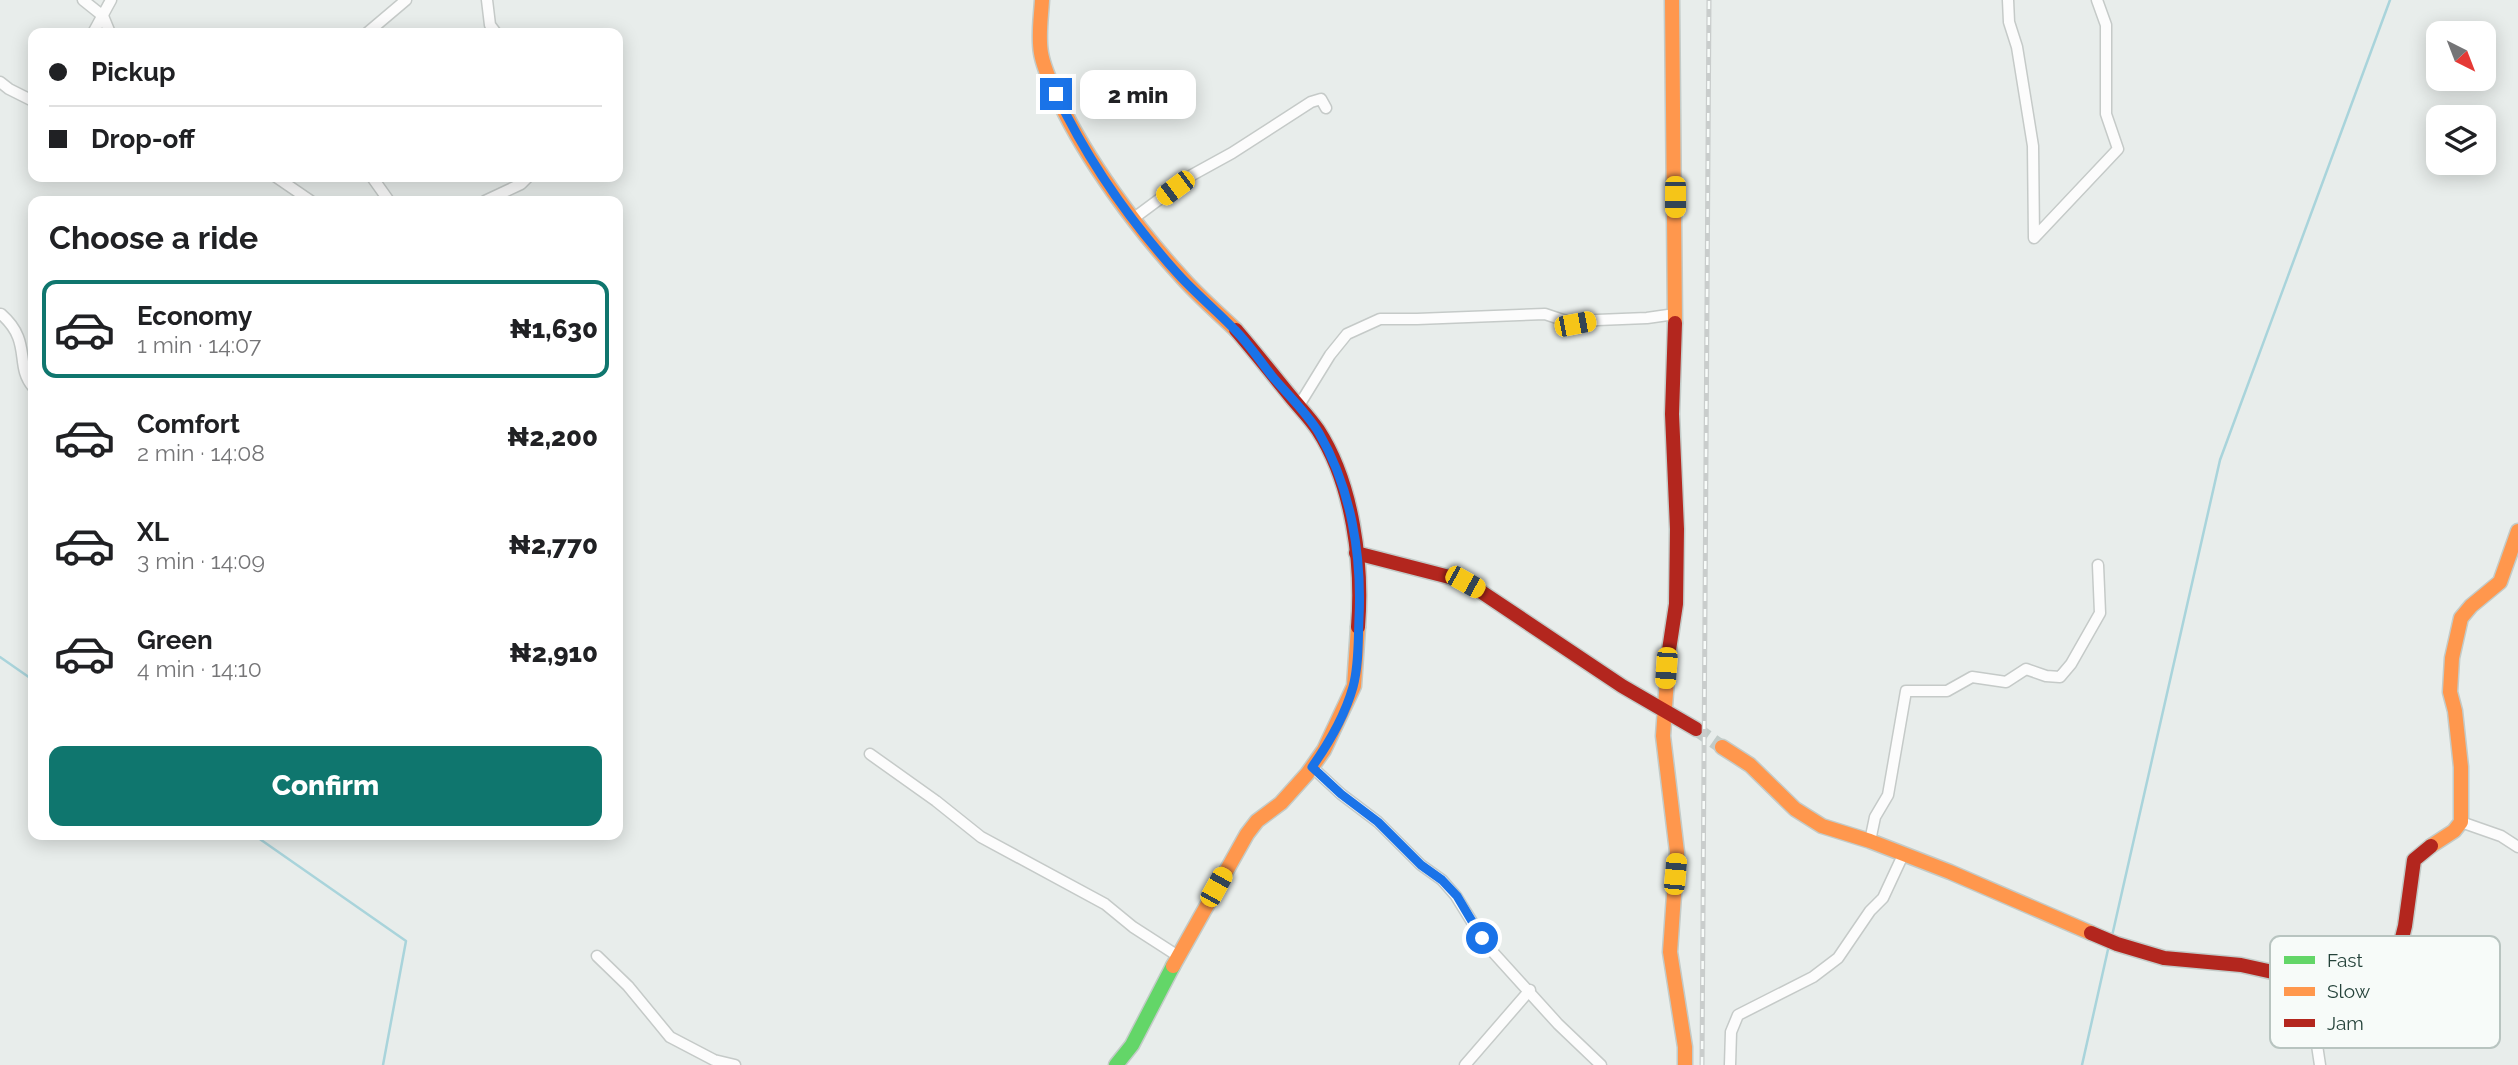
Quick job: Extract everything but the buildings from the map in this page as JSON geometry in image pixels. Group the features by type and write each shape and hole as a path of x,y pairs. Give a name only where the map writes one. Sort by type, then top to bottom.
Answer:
{"street":[{"path":"83,0 103,16 106,28"},
{"path":"96,28 111,0"},
{"path":"373,28 406,0"},
{"path":"487,0 492,28"},
{"path":"1042,0 1039,36 1041,55 1073,130 1134,218 1179,275 1237,331 1318,430 1339,473 1347,497 1356,553 1360,605 1354,686 1324,750 1280,803 1257,821 1247,834 1178,956 1132,1045 1116,1065"},
{"path":"1672,0 1675,314 1672,414 1678,529 1676,604 1666,668 1663,736 1676,852 1670,951 1685,1047 1685,1065"},
{"path":"2008,0 2009,22 2017,47 2033,146 2034,238 2118,149 2106,114 2106,25 2097,0"},
{"path":"0,82 28,98"},
{"path":"1134,218 1192,175 1232,153 1311,102 1321,99 1325,108"},
{"path":"283,182 304,196"},
{"path":"496,196 523,182"},
{"path":"0,313 13,324 19,335 28,378"},
{"path":"1298,407 1330,355 1348,334 1380,319 1545,314 1575,324 1675,314"},
{"path":"2402,936 2414,860 2454,831 2461,822 2461,767 2455,711 2450,692 2452,658 2461,618 2471,606 2496,589 2518,530"},
{"path":"1356,553 1465,582 1492,597 1512,614 1622,686 1696,729"},
{"path":"1870,841 1875,817 1888,795 1906,691 1947,691 1972,677 2006,682 2026,669 2046,676 2060,677 2071,664 2100,613 2098,565"},
{"path":"1723,747 1751,765 1795,808 1822,826 1870,841 1950,872 2117,944 2149,955 2232,964 2270,972"},
{"path":"870,754 981,837 1105,904 1178,956"},
{"path":"1312,767 1341,794 1378,822 1421,865 1442,880 1457,896 1482,938 1558,1024 1601,1065"},
{"path":"2461,822 2501,836 2518,847"},
{"path":"1730,1065 1731,1032 1738,1014 1813,976 1838,958 1870,911 1883,898 1903,855"},
{"path":"597,956 628,986 670,1037 714,1060 735,1065"},
{"path":"1465,1065 1530,990"}],"waterway":[{"path":"2112,936 2220,460 2390,0"},
{"path":"0,657 28,677"},
{"path":"261,840 406,941 383,1065"},
{"path":"2082,1065 2109,945"}],"tunnel":[{"path":"1696,729 1722,747"}],"railway":[{"path":"1702,1065 1709,0"}],"traffic: fast":[{"path":"1116,1065 1132,1045 1173,966"}],"traffic: slow":[{"path":"1042,0 1042,60 1071,125 1130,214 1192,289 1236,330"},
{"path":"1672,0 1675,323"},
{"path":"2431,846 2454,831 2461,822 2461,767 2455,711 2450,692 2452,658 2461,618 2500,582 2518,531"},
{"path":"1173,966 1247,834 1257,821 1281,803 1324,750 1354,686 1358,627"},
{"path":"1669,650 1663,736 1677,852 1670,952 1685,1047 1685,1065"},
{"path":"1722,747 1750,765 1795,809 1822,826 1870,841 1950,872 2091,933"}],"traffic: jam":[{"path":"1669,650 1676,604 1677,529 1672,414 1675,323"},
{"path":"1236,330 1315,426 1340,475 1357,551 1358,627"},
{"path":"1356,553 1465,581 1622,686 1696,729"},
{"path":"2402,936 2414,860 2431,846"},
{"path":"2091,933 2164,958 2241,965 2270,971"}],"route":[{"path":"1056,94 1073,130 1100,172 1152,242 1179,275 1237,331 1318,430 1330,453 1347,497 1354,534 1360,605 1354,686 1324,750 1312,767 1341,794 1378,822 1421,865 1442,880 1457,896 1482,938"}]}
